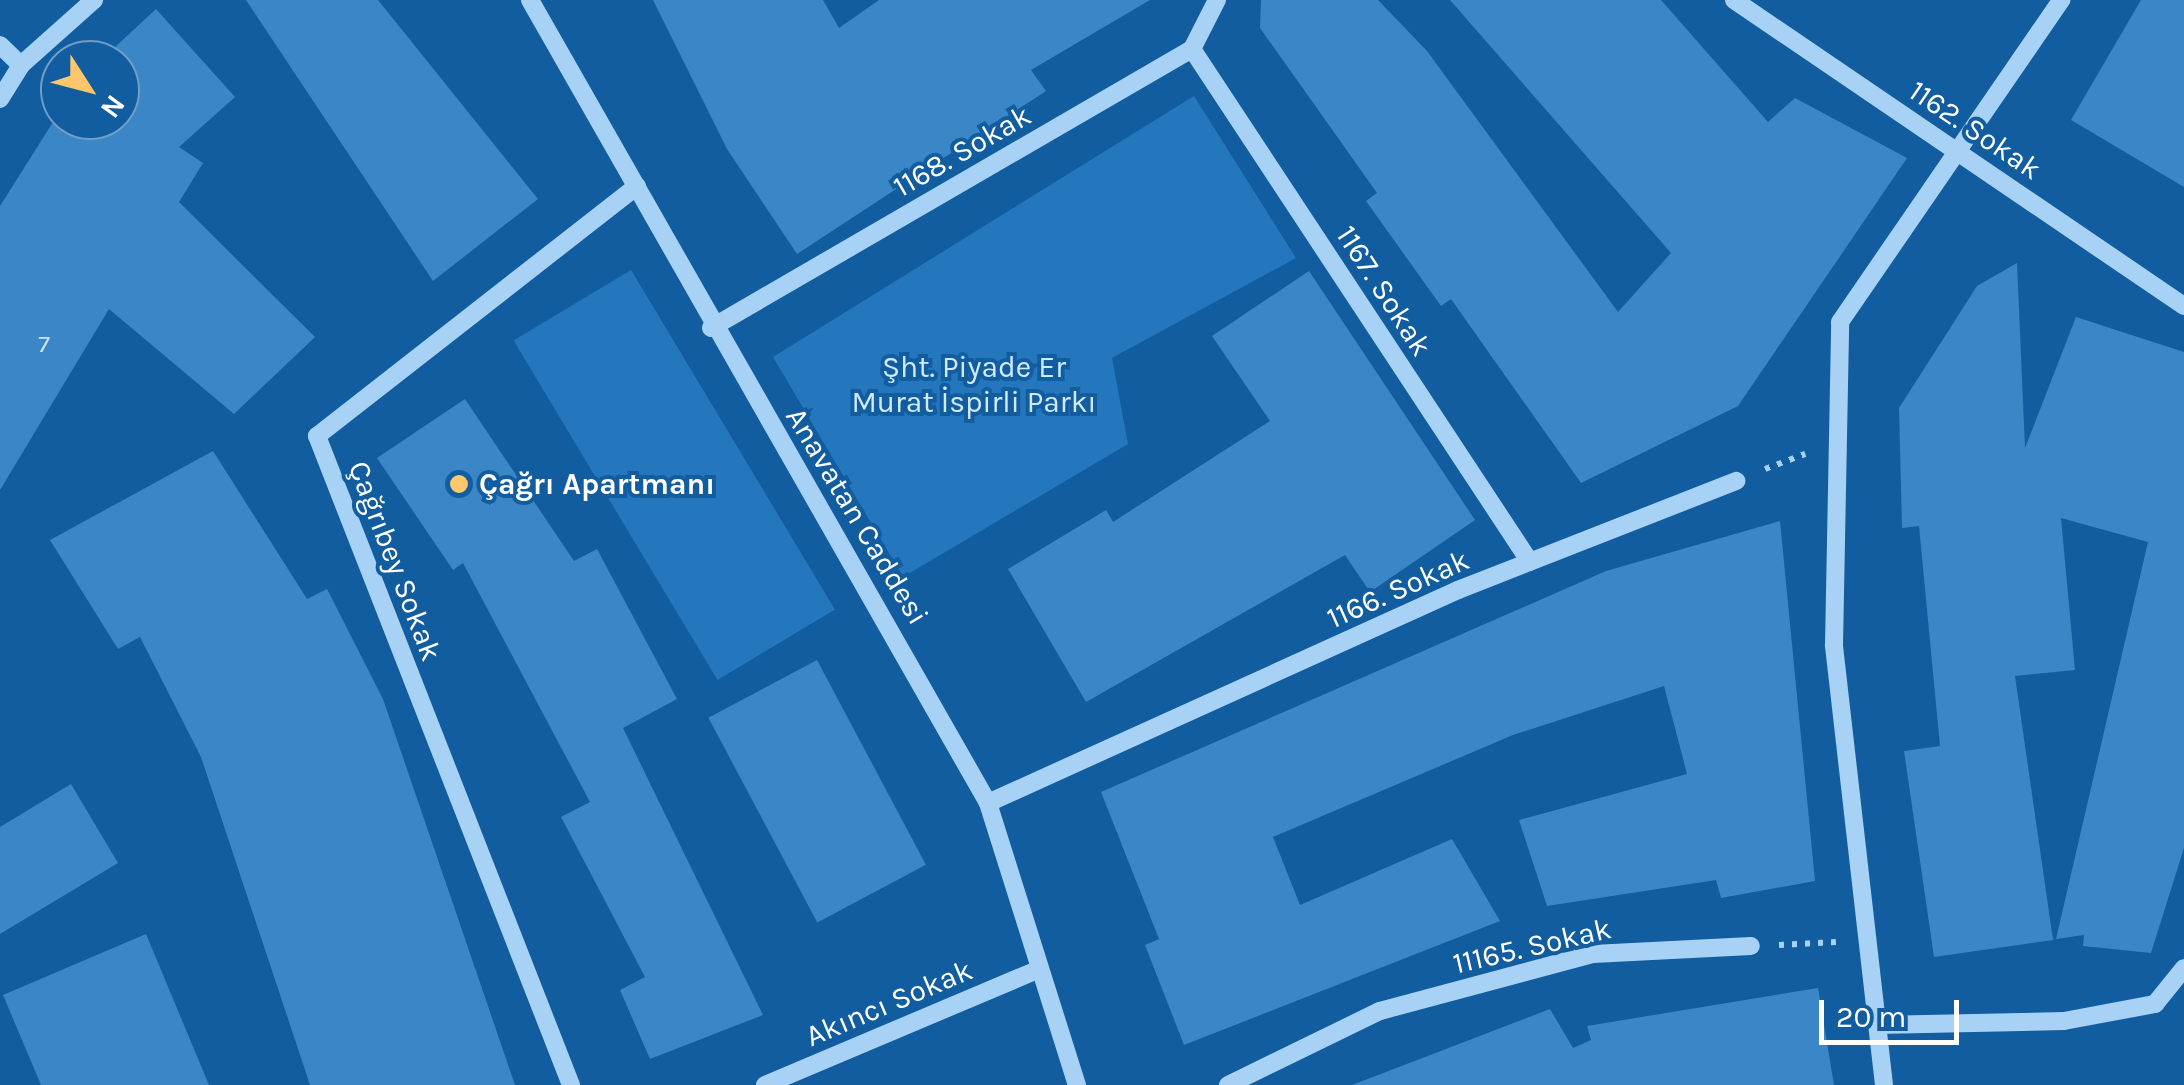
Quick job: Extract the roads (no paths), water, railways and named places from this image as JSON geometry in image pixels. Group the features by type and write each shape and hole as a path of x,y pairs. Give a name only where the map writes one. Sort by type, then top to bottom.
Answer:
{"street":[{"path":"0,99 20,65 94,0"},
{"name":"Anavatan Caddesi","path":"530,0 638,186 711,328 868,584 988,803 1034,971 1077,1085"},
{"path":"1192,49 1217,0"},
{"name":"1162. Sokak","path":"1734,0 2184,306"},
{"path":"1884,1085 1834,645 1840,322 2061,0"},
{"path":"0,44 20,65"},
{"name":"1168. Sokak","path":"711,328 1192,49"},
{"name":"1167. Sokak","path":"1192,49 1530,562"},
{"name":"Çağrıbey Sokak","path":"571,1085 317,436 638,186"},
{"name":"1166. Sokak","path":"988,803 1530,562 1736,480"},
{"name":"11165. Sokak","path":"1228,1085 1380,1012 1593,954 1751,946"},
{"path":"1877,1025 2064,1021 2155,1004 2184,968"},
{"name":"Akıncı Sokak","path":"764,1085 1034,971"},
{"path":"810,1066 818,1085"}],"place":[{"name":"Çağrı Apartmanı","path":"459,484"}],"park label":[{"name":"Şht. Piyade Er Murat İspirli Parkı","path":"974,384"}]}
